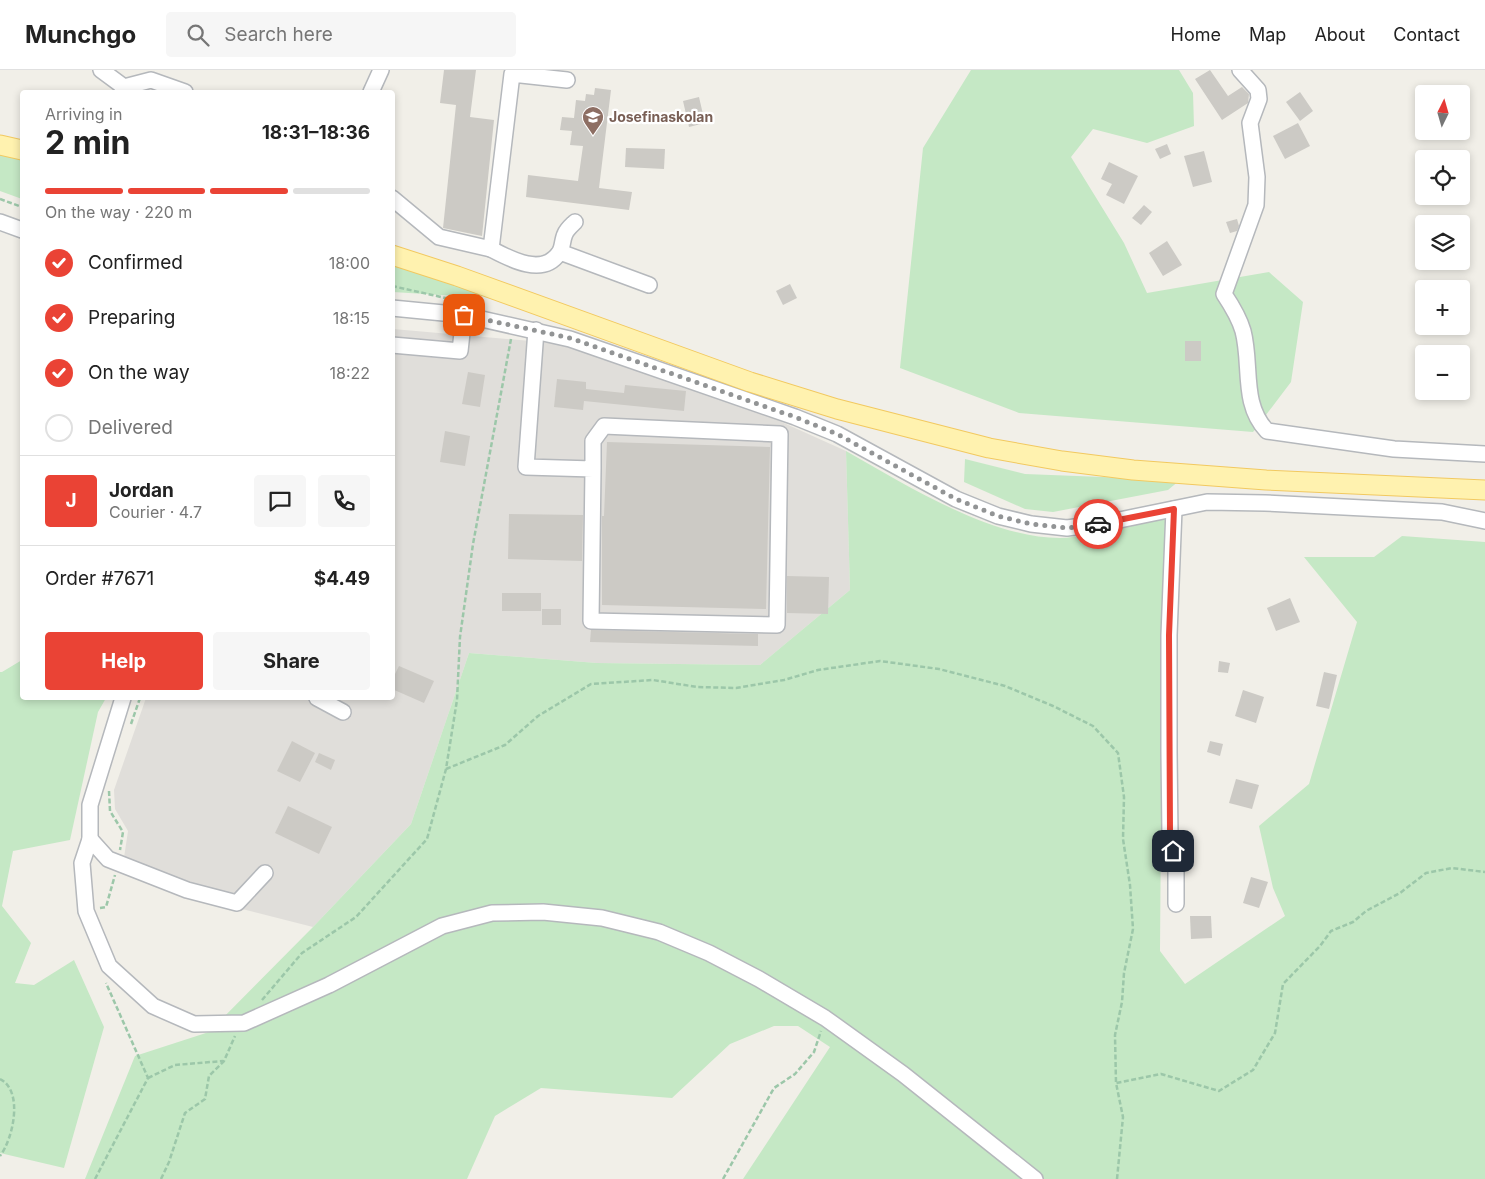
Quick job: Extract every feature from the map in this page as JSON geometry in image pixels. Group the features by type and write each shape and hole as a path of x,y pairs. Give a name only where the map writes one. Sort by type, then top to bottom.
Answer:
{"main road":[{"path":"0,144 20,149"},
{"path":"395,256 457,276 750,382 837,409 989,448 1062,461 1133,470 1266,480 1485,490"}],"street":[{"path":"100,70 123,90 152,80 181,90"},
{"path":"372,90 381,70"},
{"path":"1240,70 1258,90 1259,99 1250,123 1257,177 1256,205 1224,294 1235,310 1244,332 1251,402 1257,421 1267,431 1394,449 1485,454"},
{"path":"491,249 512,74 567,80"},
{"path":"395,200 439,237 491,249 517,263 542,265 551,261 560,252 565,233 575,222"},
{"path":"0,222 20,229"},
{"path":"560,252 649,285"},
{"path":"395,308 464,315 570,338 795,417 837,434 956,499 998,516 1031,524 1067,528 1105,523 1207,502 1442,512 1485,521"},
{"path":"395,345 460,351 464,315"},
{"path":"536,330 526,468 593,469"},
{"path":"604,426 780,434 777,626 591,621 593,469 594,441 604,426"},
{"path":"1174,509 1169,635 1169,752 1170,834 1176,871 1176,904"},
{"path":"121,700 90,805 90,839 82,863 86,911 109,966 153,1006 194,1024 244,1023 329,985 442,926 492,913 543,912 602,918 659,932 709,953 825,1018 903,1074 1035,1179"},
{"path":"321,700 343,712"},
{"path":"90,839 108,860 187,890 237,904 265,873"}],"path":[{"path":"0,198 20,206"},
{"path":"161,1179 169,1162 185,1112 206,1099 210,1076 224,1061 230,1044 244,1023 302,953 356,917 427,839 446,769 457,700 460,638 473,544 513,325"},
{"path":"446,769 505,746 538,716 591,684 653,680 696,686 736,688 784,680 818,670 880,661 939,669 1004,686 1053,706 1093,726 1118,753 1124,797 1123,839 1130,885 1133,929 1124,973 1122,1002 1115,1035 1116,1083 1123,1117 1117,1179"},
{"path":"129,730 139,700"},
{"path":"86,911 106,907 118,863 123,832 110,811 109,791"},
{"path":"1116,1083 1161,1074 1219,1090 1253,1070 1275,1033 1283,984 1331,931 1353,922 1366,911 1400,893 1426,873 1452,868 1485,872"},
{"path":"104,978 148,1078"},
{"path":"723,1179 774,1088 795,1074 814,1052 825,1018"},
{"path":"95,1179 148,1078 175,1065 224,1061"},
{"path":"0,1079 6,1082 14,1098 13,1129 7,1147 0,1156"}],"shaded area":[{"path":"395,329 564,344 690,385 775,419 846,451 850,590 760,665 597,663 469,653 411,824 313,927 187,895 122,871 128,831 115,809 114,790 145,700 395,700"}],"green space":[{"path":"971,70 1179,70 1193,93 1194,126 1147,143 1093,129 1071,157 1124,243 1147,293 1269,272 1303,302 1291,382 1253,432 1019,413 900,368 923,148"},
{"path":"0,154 20,159 20,198 0,191"},
{"path":"395,264 493,294 472,297 395,292"},
{"path":"846,451 949,507 1005,529 1033,536 1070,537 1165,518 1160,951 1185,984 1285,916 1273,888 1259,826 1309,784 1357,622 1304,557 1374,557 1402,536 1485,542 1485,1179 743,1179 830,1047 798,1026 774,1026 730,1044 672,1098 541,1088 495,1116 467,1179 85,1179 135,1056 209,1032 411,824 469,653 597,663 760,665 850,590"},
{"path":"965,459 1025,474 1180,480 1168,490 1053,512 1025,509 964,482"},
{"path":"20,661 20,700 105,700 98,712 70,840 13,851 2,906 31,943 15,983 34,985 74,960 104,1027 64,1168 0,1153 0,672"}],"building":[{"path":"444,70 476,70 470,117 494,120 482,236 443,228 456,105 440,103"},
{"path":"1210,70 1228,96 1242,87 1249,94 1248,103 1222,120 1195,79"},
{"path":"595,88 611,90 599,188 632,192 629,210 526,197 528,175 578,181 583,146 570,145 572,131 560,130 562,117 574,118 576,100 585,101 586,94 594,95"},
{"path":"1300,92 1313,111 1300,121 1286,102"},
{"path":"699,97 705,123 689,127 683,101"},
{"path":"1298,123 1310,146 1285,159 1273,136"},
{"path":"1167,144 1171,154 1160,159 1155,149"},
{"path":"626,148 665,149 664,169 625,167"},
{"path":"1204,151 1212,182 1193,187 1184,156"},
{"path":"1109,162 1138,176 1124,204 1106,195 1112,184 1101,179"},
{"path":"1144,205 1152,212 1141,225 1132,218"},
{"path":"1237,219 1239,226 1237,231 1230,233 1226,222"},
{"path":"1167,241 1182,265 1163,276 1149,253"},
{"path":"790,284 797,298 783,305 776,291"},
{"path":"1185,341 1201,341 1201,361 1185,361"},
{"path":"468,372 485,375 480,407 462,404"},
{"path":"557,379 586,382 586,389 624,393 625,385 686,391 684,411 584,401 583,410 554,407"},
{"path":"445,431 470,436 465,466 440,462"},
{"path":"607,442 770,447 766,609 602,605 602,516 604,516"},
{"path":"509,514 583,515 582,561 508,559"},
{"path":"787,576 829,577 828,614 787,613"},
{"path":"502,593 541,593 541,611 502,611"},
{"path":"1290,598 1300,622 1276,631 1267,608"},
{"path":"542,609 561,609 561,625 542,625"},
{"path":"591,630 758,634 758,646 590,642"},
{"path":"1219,661 1230,663 1228,673 1218,672"},
{"path":"399,666 434,681 424,703 395,690 395,674"},
{"path":"1324,672 1337,675 1329,709 1316,706"},
{"path":"1243,690 1264,697 1256,723 1235,716"},
{"path":"292,741 315,753 300,782 277,771"},
{"path":"1210,741 1223,744 1220,756 1207,752"},
{"path":"319,753 335,760 331,770 315,762"},
{"path":"1236,779 1259,785 1252,809 1229,803"},
{"path":"288,806 332,827 319,854 275,833"},
{"path":"1251,877 1268,882 1259,908 1243,903"},
{"path":"1190,916 1211,916 1212,938 1191,939"}],"way so far":[{"path":"464,315 570,338 795,417 837,434 956,499 998,516 1031,524 1067,528 1098,524"}],"place":[{"name":"Josefinaskolan","path":"593,136"}],"route":[{"path":"1098,524 1174,509 1169,635 1170,834 1173,851"}]}
